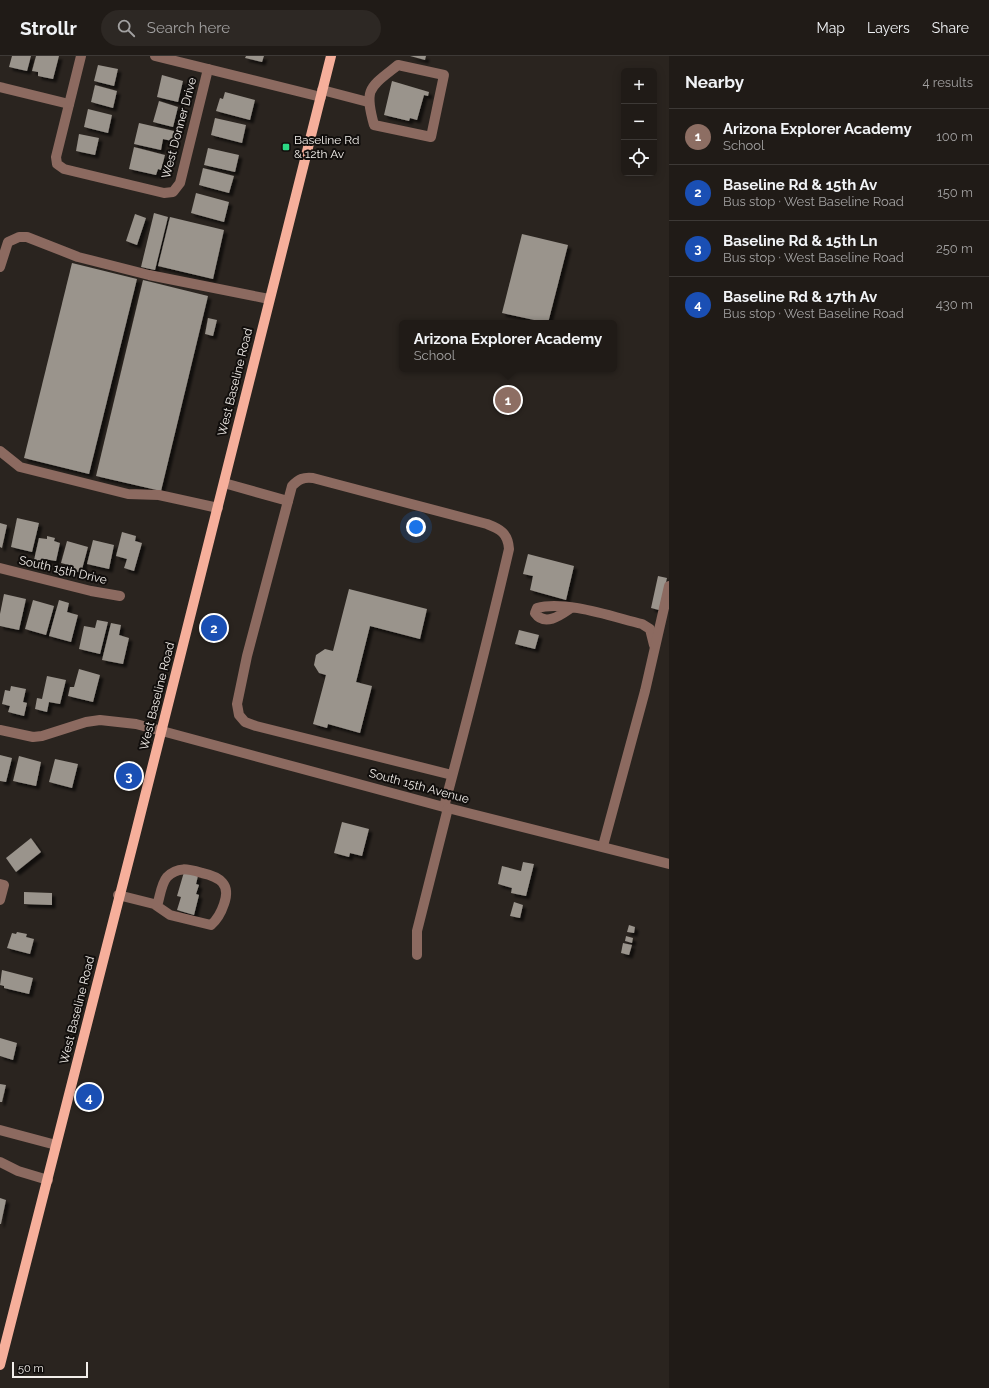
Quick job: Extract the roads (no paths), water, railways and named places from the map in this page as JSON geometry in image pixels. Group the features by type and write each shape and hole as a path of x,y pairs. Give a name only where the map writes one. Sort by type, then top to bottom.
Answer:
{"main road":[{"name":"West Baseline Road","path":"0,1366 48,1180 118,895 162,730 331,56"}],"street":[{"path":"0,87 69,104 82,56"},
{"path":"155,56 208,69 368,102"},
{"path":"398,65 444,76 430,137 374,125 368,102 372,86 398,65"},
{"name":"West Donner Drive","path":"69,104 56,157 57,164 64,169 164,194 173,192 180,183 208,69"},
{"path":"0,267 8,242 18,238 27,237 78,257 149,275 269,299"},
{"path":"0,451 20,467 128,494 159,495 218,508"},
{"path":"417,955 417,931 452,775 509,549 508,540 505,533 487,524 313,478 304,477 298,480 292,486 247,656 237,704 239,715 245,722 256,726 452,775"},
{"path":"224,483 288,501"},
{"name":"South 15th Drive","path":"0,568 91,591 120,596"},
{"path":"603,846 654,651 669,586"},
{"path":"571,608 642,624 650,629 654,651"},
{"name":"South 15th Avenue","path":"0,730 22,736 42,736 86,722 100,720 125,722 162,730 446,807 669,864"},
{"path":"118,895 157,906 170,915 210,925 220,916 226,891 224,885 215,877 185,868 179,869 166,879 157,906"},
{"path":"0,900 2,885"},
{"path":"0,1130 56,1146"},
{"path":"0,1162 18,1171 48,1180"}],"place":[{"name":"Baseline Rd & 12th Av","path":"286,147"},
{"name":"Arizona Explorer Academy","path":"508,400"},
{"name":"Baseline Rd & 15th Av","path":"214,628"},
{"name":"Baseline Rd & 15th Ln","path":"129,776"},
{"name":"Baseline Rd & 17th Av","path":"89,1097"}]}
